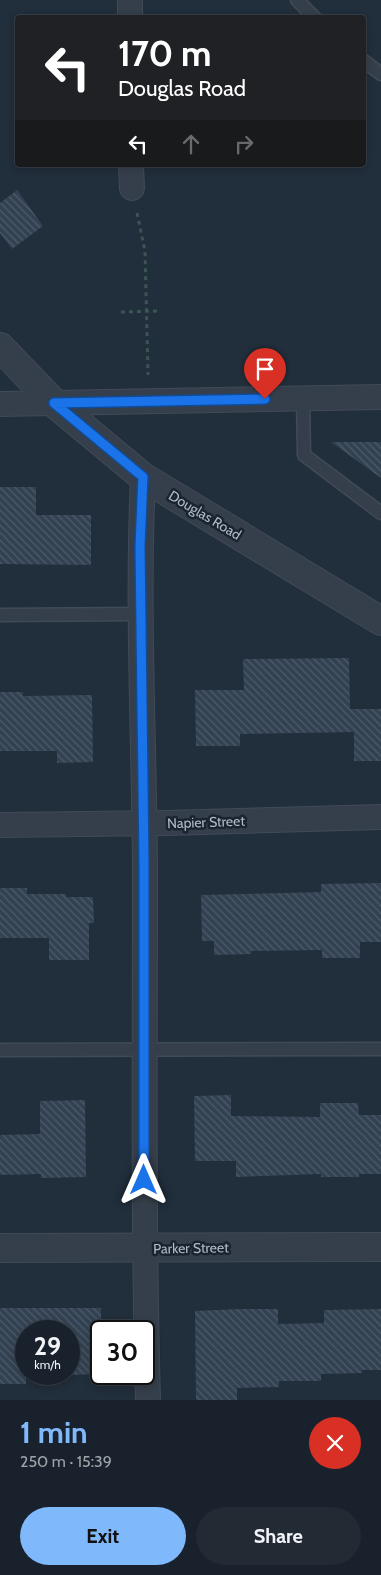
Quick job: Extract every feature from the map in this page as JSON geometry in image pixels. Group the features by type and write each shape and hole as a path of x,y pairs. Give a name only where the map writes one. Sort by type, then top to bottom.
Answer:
{"street":[{"path":"130,0 130,15"},
{"name":"Douglas Road","path":"0,347 54,403 143,477 381,621"},
{"path":"0,404 381,397"},
{"path":"143,477 140,614 148,1400"},
{"name":"Napier Street","path":"0,824 143,824 381,817"},
{"name":"Parker Street","path":"0,1248 381,1247"}],"lane":[{"path":"297,0 312,15"},
{"path":"366,63 381,74"},
{"path":"303,398 304,455 381,513"},
{"path":"0,615 140,614"},
{"path":"0,1050 381,1049"}],"path":[{"path":"131,176 144,251 148,401"},
{"path":"121,312 159,312"}],"building":[{"path":"17,190 43,226 12,249 0,233 0,203"},
{"path":"331,442 381,442 381,478"},
{"path":"0,487 36,487 36,515 91,515 91,565 0,564"},
{"path":"349,658 350,709 381,709 381,761 354,761 354,732 240,734 240,746 196,746 195,690 244,690 243,659"},
{"path":"0,692 23,692 23,696 92,695 93,762 57,763 57,751 0,751"},
{"path":"381,883 381,942 360,942 360,958 322,958 322,950 251,951 251,954 214,955 214,941 202,941 201,895 321,892 321,884"},
{"path":"0,888 27,888 27,894 66,894 66,897 93,897 94,923 89,923 89,960 49,960 49,938 0,938"},
{"path":"231,1095 231,1116 320,1117 320,1103 358,1103 359,1115 381,1115 381,1174 359,1174 359,1177 321,1177 321,1174 236,1177 236,1161 195,1161 194,1096"},
{"path":"85,1100 86,1177 41,1178 41,1174 0,1175 0,1135 40,1134 40,1101"},
{"path":"0,1308 101,1308 101,1320 90,1320 90,1374 80,1375 80,1320 15,1320 15,1384 0,1384"},
{"path":"278,1309 278,1324 324,1323 324,1310 381,1309 381,1370 362,1370 362,1373 321,1374 321,1381 279,1381 279,1387 237,1388 237,1400 196,1400 195,1311"}],"route":[{"path":"144,1180 144,863 142,795 144,787 140,546 143,477 54,403 265,399"}]}
